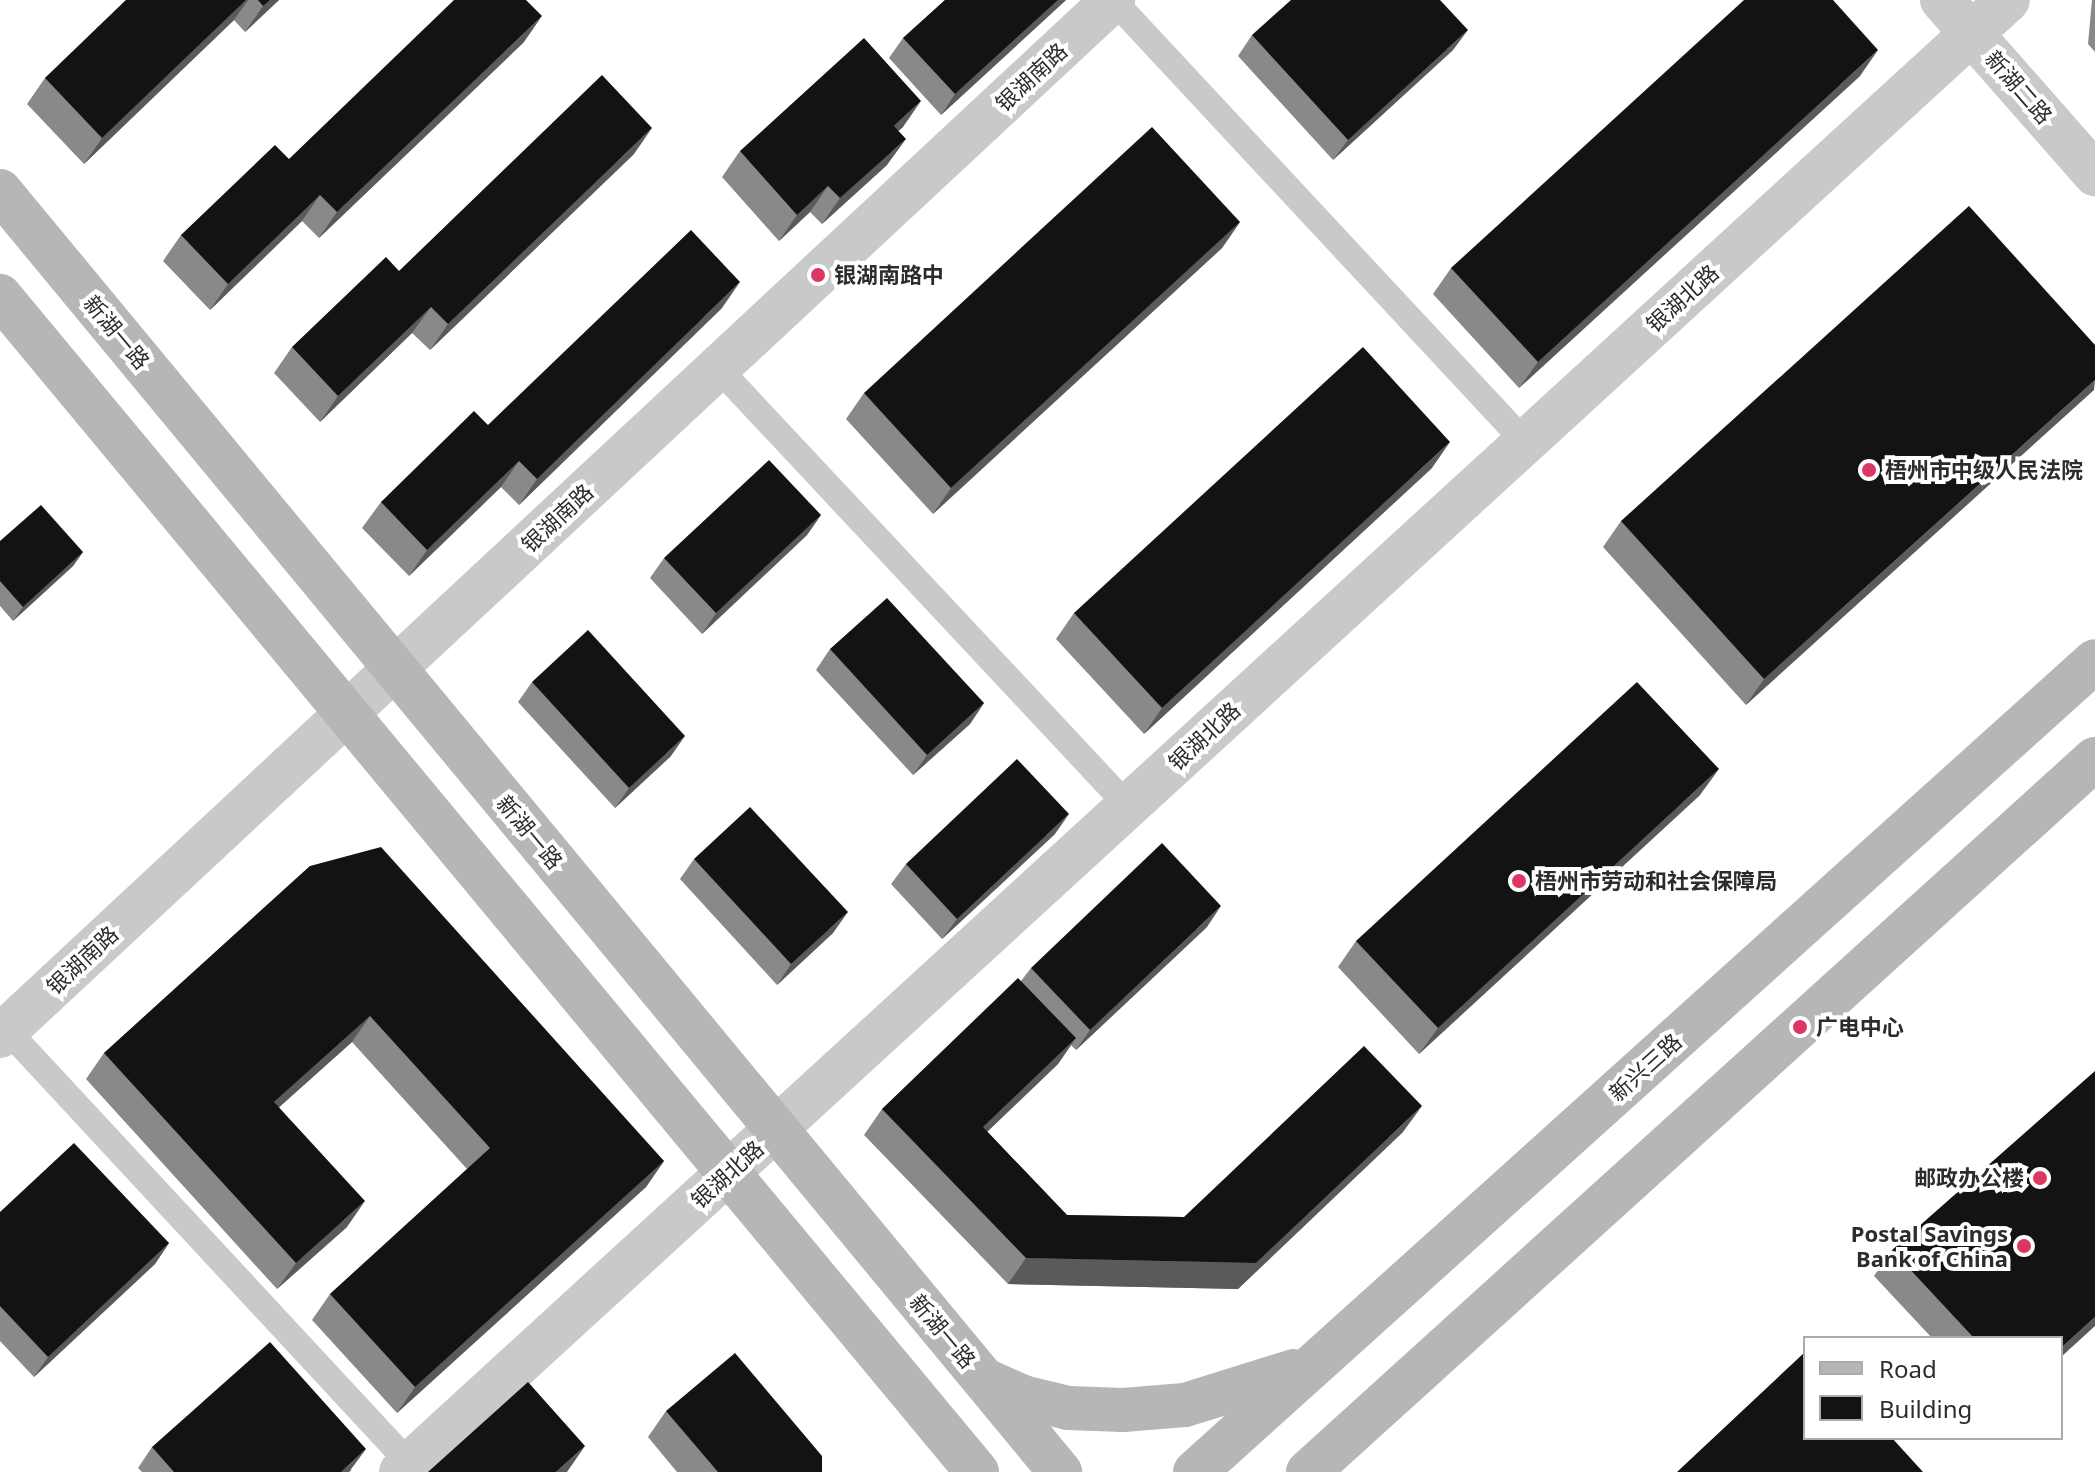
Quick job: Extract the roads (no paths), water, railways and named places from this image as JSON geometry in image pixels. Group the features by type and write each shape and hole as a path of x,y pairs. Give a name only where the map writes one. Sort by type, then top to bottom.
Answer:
{"street":[{"name":"银湖南路","path":"3,1033 1113,0"},
{"name":"新湖二路","path":"1942,0 2095,174"},
{"name":"银湖北路","path":"406,1468 2008,0"},
{"name":"新湖一路","path":"0,191 1060,1472"},
{"path":"0,296 977,1472"},
{"name":"新兴三路","path":"1195,1472 2095,661"},
{"path":"1308,1472 2095,759"},
{"path":"983,1378 1023,1397 1068,1408 1123,1410 1185,1405 1234,1393 1318,1362"},
{"path":"933,1419 940,1472"},
{"path":"1350,1472 1367,1419"}],"lane":[{"path":"1113,0 1525,442"},
{"path":"718,368 1128,806"},
{"path":"3,1033 406,1468"}],"place":[{"name":"银湖南路中","path":"818,275"},
{"name":"梧州市中级人民法院","path":"1869,470"},
{"name":"梧州市劳动和社会保障局","path":"1519,881"},
{"name":"广电中心","path":"1800,1027"},
{"name":"邮政办公楼","path":"2040,1178"},
{"name":"Postal Savings Bank of China","path":"2024,1246"}]}
